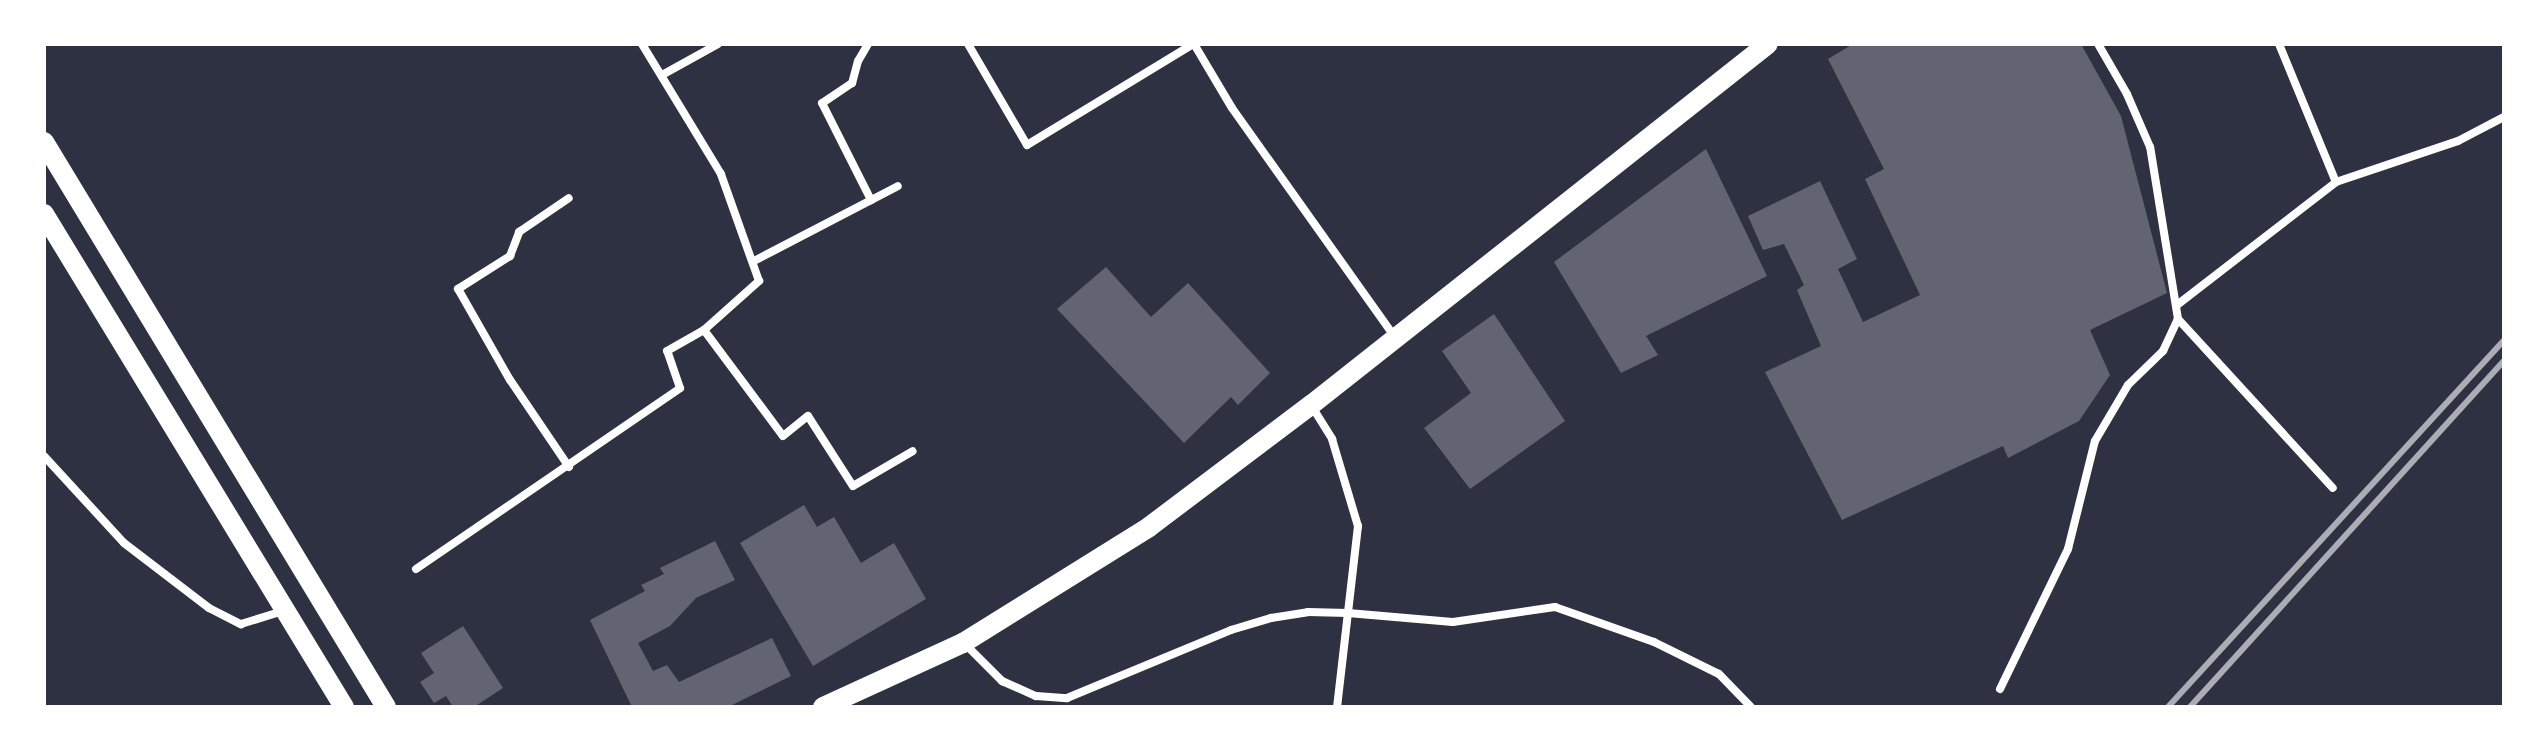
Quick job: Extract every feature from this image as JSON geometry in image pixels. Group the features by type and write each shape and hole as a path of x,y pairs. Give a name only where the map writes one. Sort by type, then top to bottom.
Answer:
{"main road":[{"path":"823,707 963,643 1149,527 1311,405 1768,44"},
{"path":"44,142 386,707"},
{"path":"44,214 344,707"}],"street":[{"path":"416,569 680,388 667,351 704,330 759,281 721,174 642,44"},
{"path":"662,75 718,44"},
{"path":"868,44 858,61 852,83 822,103 871,200"},
{"path":"968,44 1027,145 1193,44 1232,108 1396,338"},
{"path":"2000,689 2068,549 2095,441 2128,385 2163,351 2178,319 2150,147 2127,94 2098,44"},
{"path":"2279,44 2336,182"},
{"path":"2177,305 2336,182 2458,141 2504,117"},
{"path":"754,261 898,186"},
{"path":"569,198 519,232 510,256 458,289 510,380 569,467"},
{"path":"2178,319 2333,488"},
{"path":"704,330 783,436 808,416 853,486 913,451"},
{"path":"1311,405 1332,439 1358,526 1337,707"},
{"path":"44,456 124,543 209,608 241,624 284,611"},
{"path":"963,643 1002,681 1036,696 1070,703 1231,630 1308,612 1453,622 1555,607 1654,642 1719,674 1747,706"}],"building":[{"path":"1853,44 2081,44 2121,116 2167,293 2090,330 2110,375 2079,421 2008,458 2003,446 1842,520 1765,372 1821,346 1797,290 1804,285 1784,244 1763,250 1748,216 1820,181 1857,259 1838,269 1863,322 1920,295 1865,179 1884,169 1828,59"},
{"path":"1706,149 1767,276 1646,336 1658,355 1621,373 1554,262"},
{"path":"1106,267 1151,317 1188,283 1270,373 1238,405 1231,397 1184,443 1057,309"},
{"path":"1494,314 1565,421 1470,489 1424,428 1471,393 1442,351"},
{"path":"804,505 817,527 834,517 861,563 894,543 926,599 813,666 740,543"},
{"path":"715,541 735,580 696,598 670,626 638,643 653,671 667,665 679,682 772,638 791,676 728,707 632,707 590,620 645,591 641,585 664,574 660,568"},
{"path":"463,626 503,688 474,707 453,707 446,696 434,703 420,682 434,673 421,653"}],"railway":[{"path":"2168,707 2504,340"},
{"path":"2190,707 2504,361"}]}
